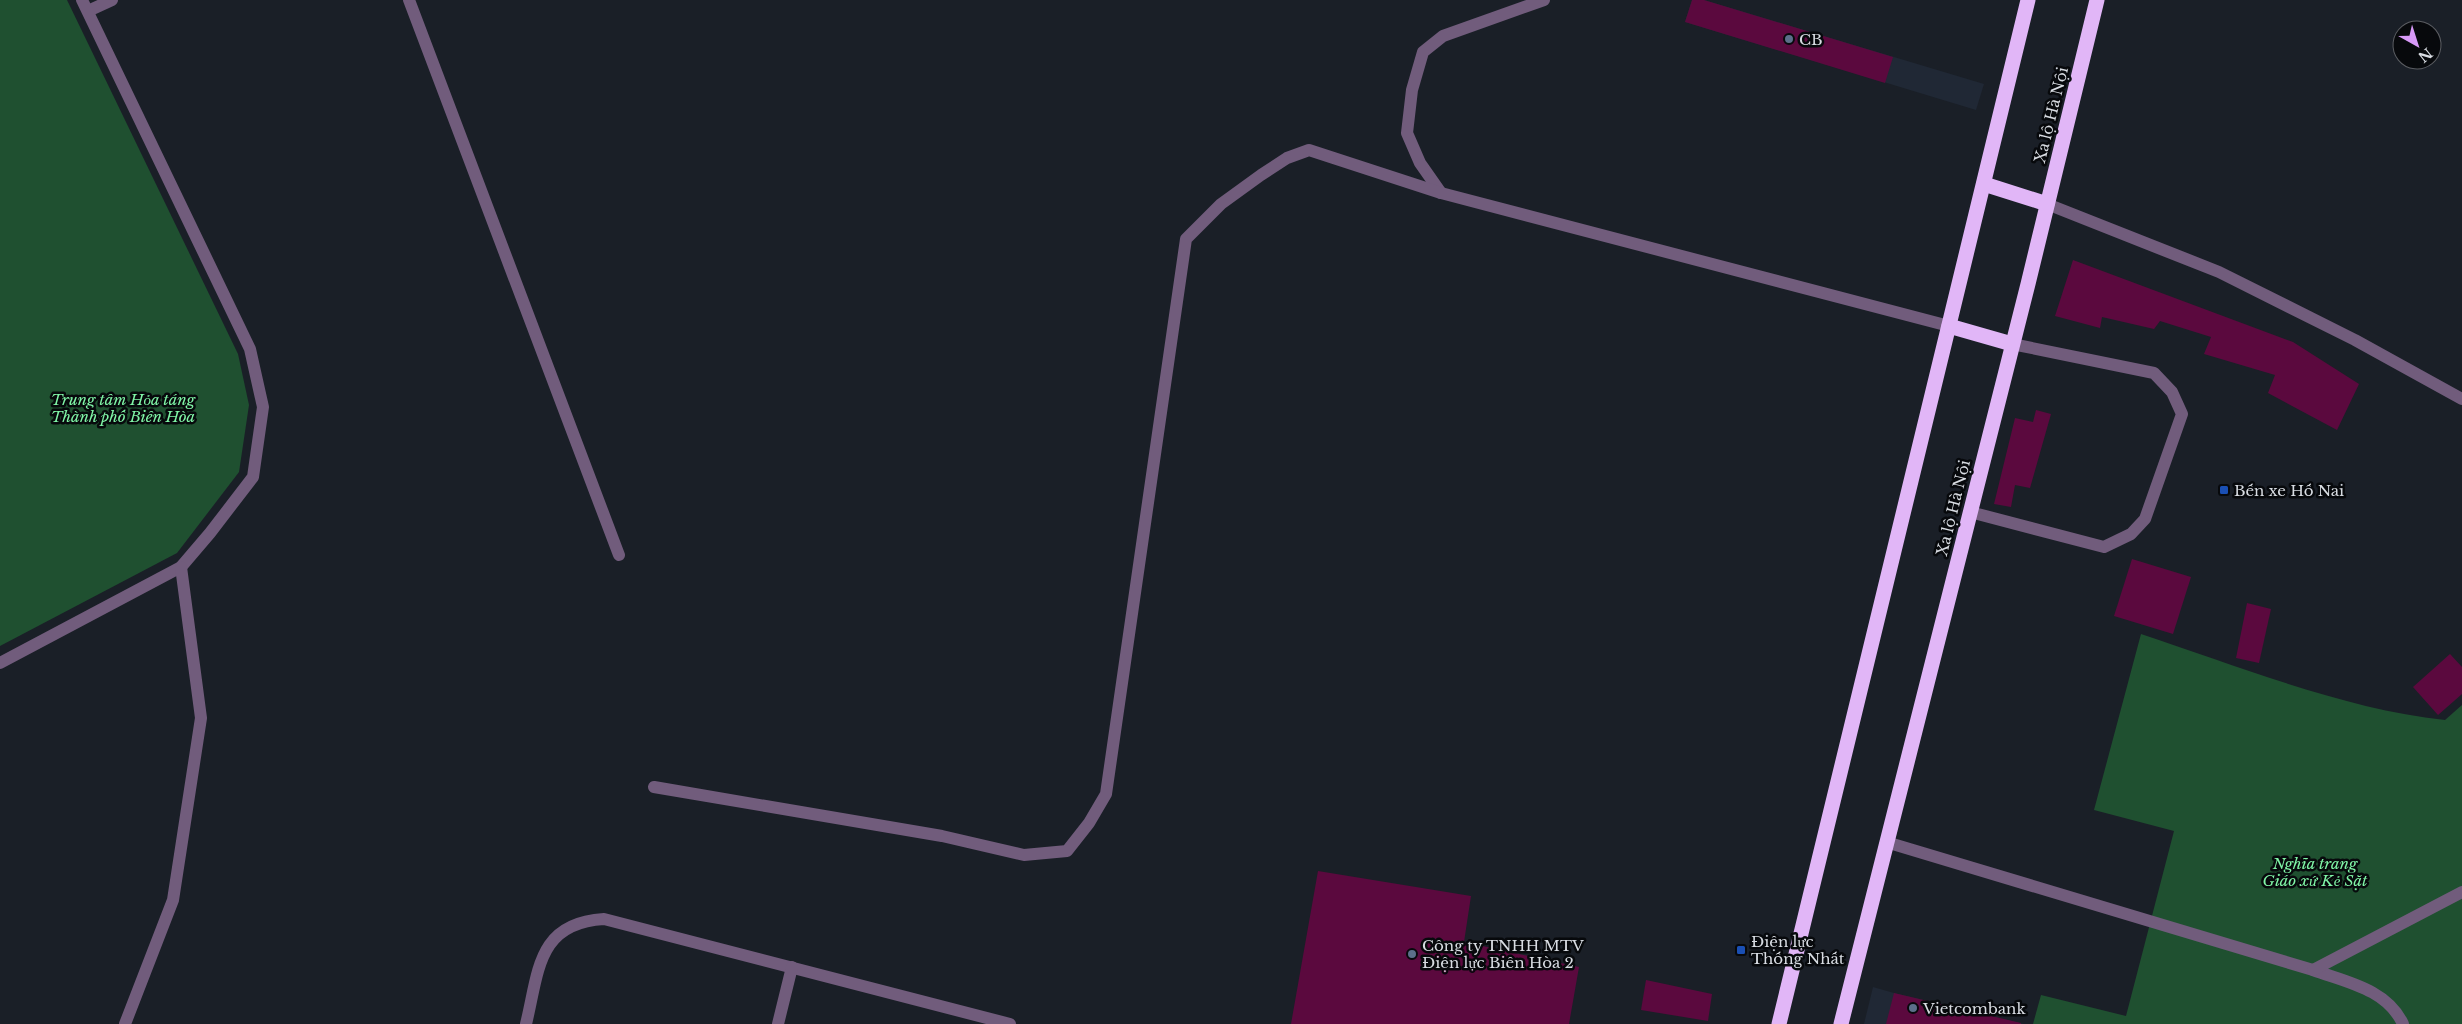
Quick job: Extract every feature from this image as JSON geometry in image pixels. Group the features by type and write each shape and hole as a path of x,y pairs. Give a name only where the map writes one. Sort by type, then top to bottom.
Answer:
{"highway":[{"path":"1779,1024 2028,0"},
{"name":"Xa lộ Hà Nội","path":"1841,1024 2098,0"},
{"path":"1984,184 2047,204"},
{"path":"1949,326 2012,344"}],"street":[{"path":"0,663 181,567 253,477 263,407 250,349 85,6 112,0"},
{"path":"409,0 619,555"},
{"path":"1441,193 1420,163 1407,133 1412,90 1423,52 1444,36 1544,0"},
{"path":"654,787 942,836 1024,855 1067,851 1089,823 1106,794 1186,239 1221,204 1253,180 1287,158 1309,150 1441,193 1949,326"},
{"path":"2047,204 2219,272 2355,340 2462,399"},
{"path":"1970,512 2104,547 2131,534 2145,519 2182,414 2172,392 2154,373 2012,344"},
{"path":"125,1024 173,900 201,718 181,567"},
{"path":"1886,842 2313,970 2368,990 2388,1001 2403,1024"},
{"path":"2313,970 2462,892"},
{"path":"526,1024 544,950 566,928 585,920 604,919 1010,1024"},
{"path":"778,1024 792,967"}],"shaded area":[{"name":"CB","path":"1692,0 1704,0 1984,84 1976,110 1685,22"},
{"name":"Vietcombank","path":"1873,987 1894,993 2024,1024 1864,1024"}],"green space":[{"name":"Trung tâm Hỏa táng Thành phố Biên Hòa","path":"0,0 67,0 238,354 249,405 239,472 177,553 0,646"},
{"name":"Nghĩa trang Giáo xứ Kẻ Sặt","path":"2141,634 2292,685 2369,706 2445,720 2462,705 2462,1024 2033,1024 2041,995 2126,1016 2174,831 2094,810"}],"building":[{"name":"CB","path":"1692,0 1704,0 1893,57 1885,83 1685,22"},
{"path":"2073,260 2293,342 2359,384 2337,430 2268,393 2275,375 2204,354 2211,337 2160,321 2154,329 2102,317 2100,328 2055,316"},
{"path":"2036,410 2051,414 2030,488 2015,485 2011,507 1994,504 2015,418 2033,422"},
{"path":"2132,559 2191,577 2173,634 2114,616"},
{"path":"2247,603 2271,609 2259,663 2236,658"},
{"path":"2450,654 2462,667 2462,694 2438,715 2413,687"},
{"name":"Công ty TNHH MTV Điện lực Biên Hòa 2","path":"1318,871 1471,896 1464,942 1579,967 1569,1024 1291,1024"},
{"path":"1646,980 1712,994 1708,1021 1641,1010"},
{"name":"Vietcombank","path":"1894,993 2021,1023 2021,1024 1886,1024"}],"place":[{"name":"CB","path":"1789,39"},
{"name":"Bến xe Hố Nai","path":"2224,490"},
{"name":"Điện lực Thống Nhất","path":"1741,950"},
{"name":"Công ty TNHH MTV Điện lực Biên Hòa 2","path":"1412,954"},
{"name":"Vietcombank","path":"1913,1008"}]}
